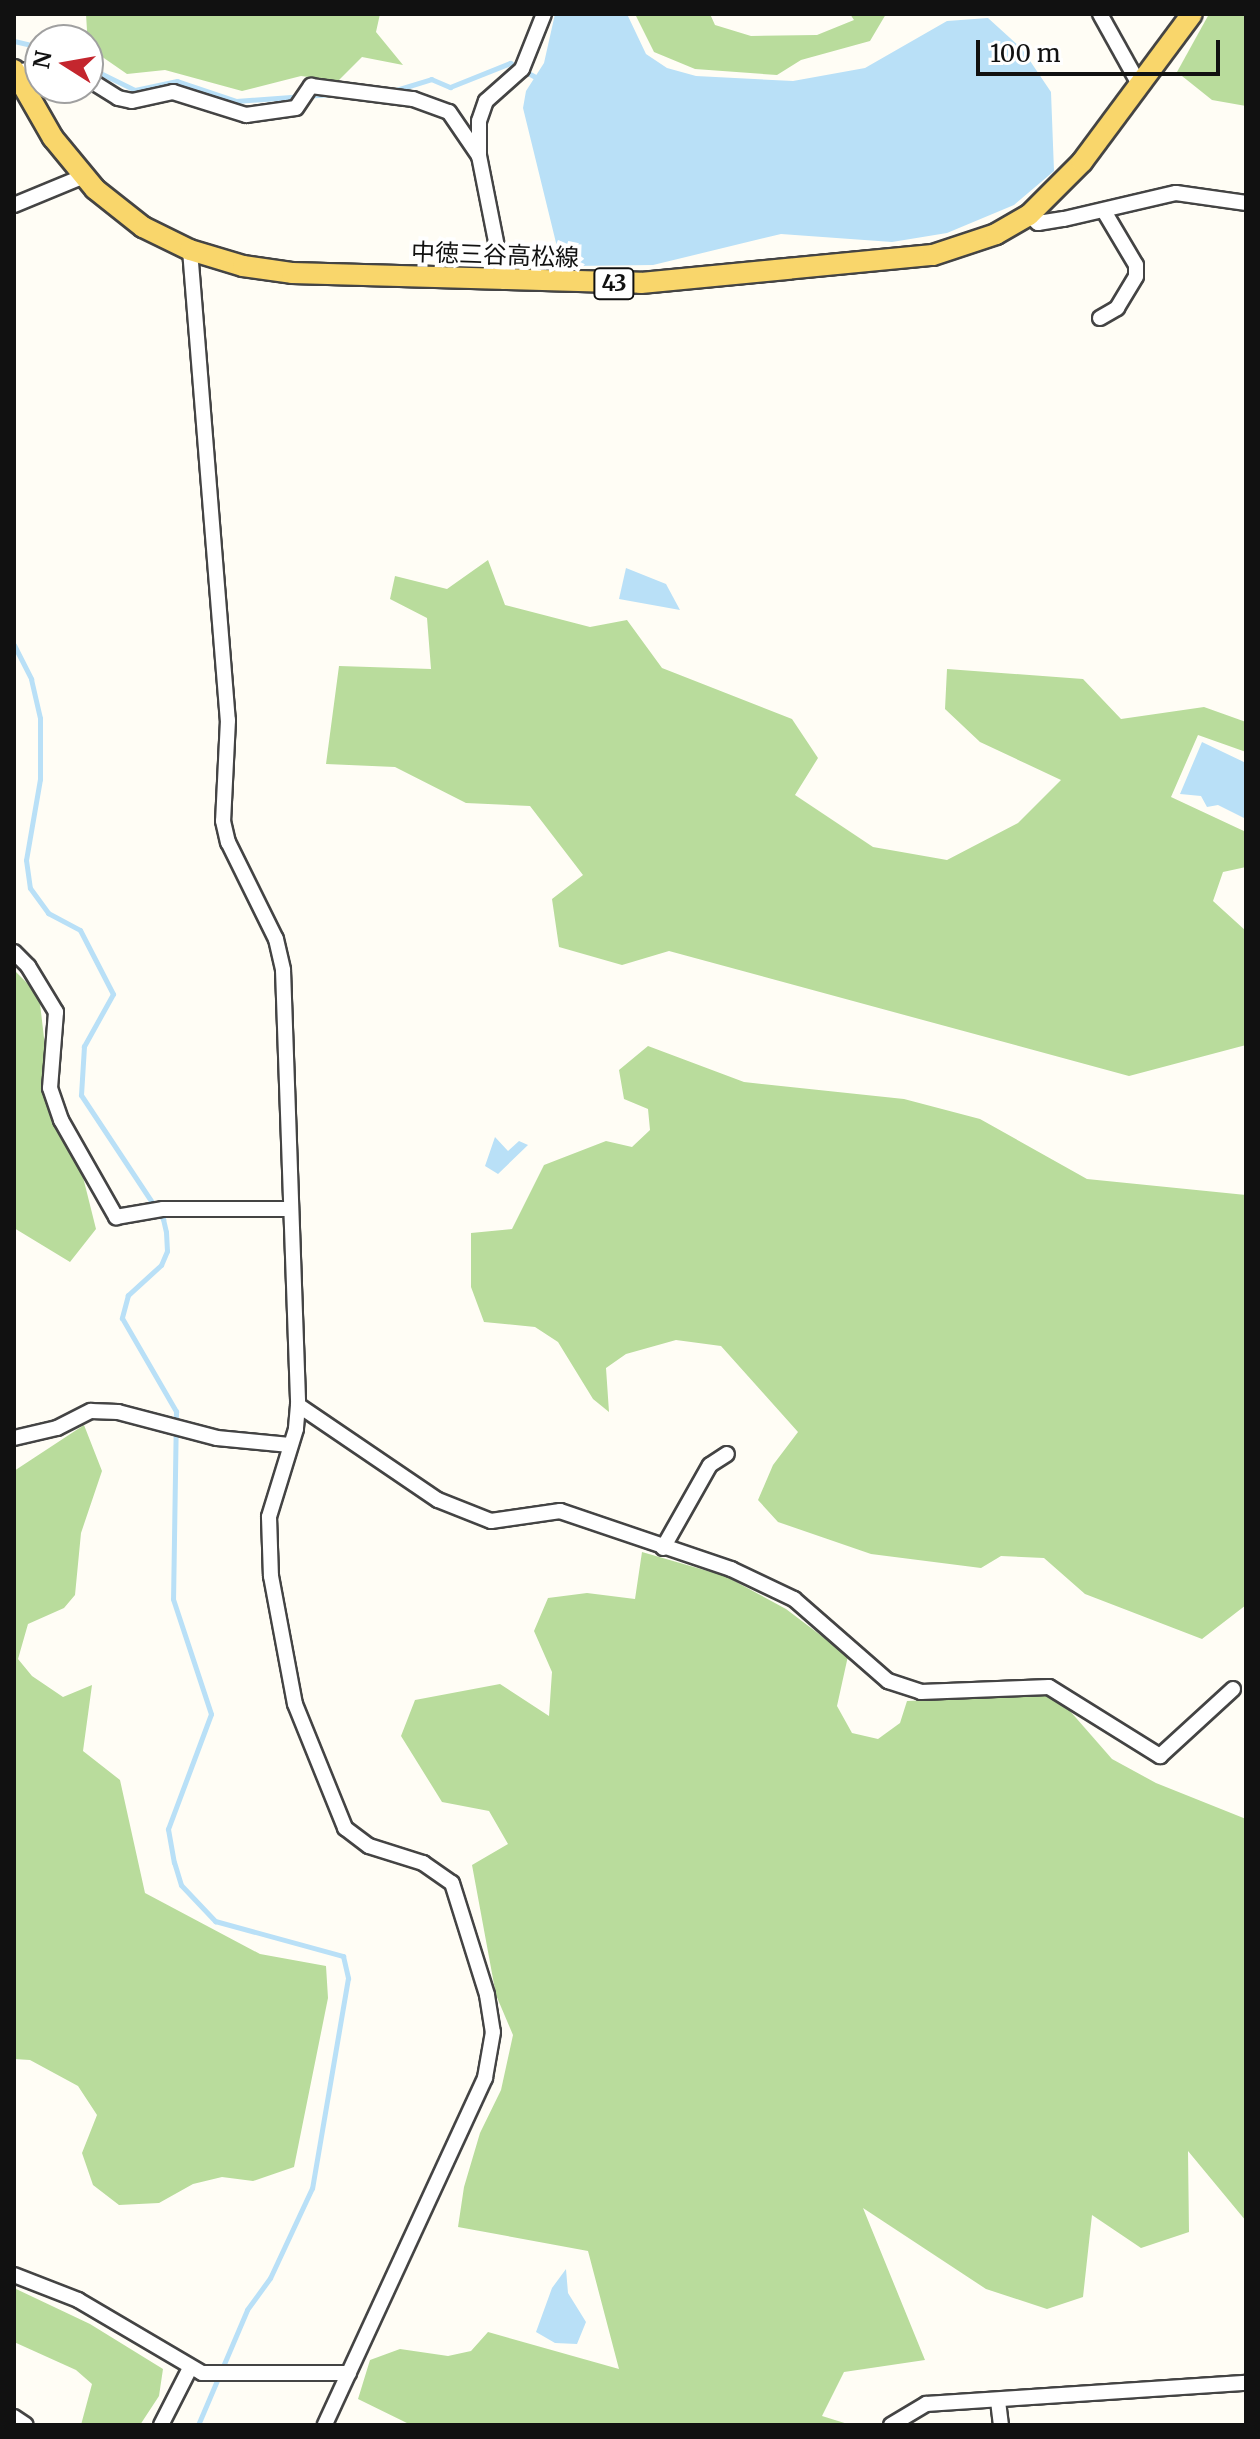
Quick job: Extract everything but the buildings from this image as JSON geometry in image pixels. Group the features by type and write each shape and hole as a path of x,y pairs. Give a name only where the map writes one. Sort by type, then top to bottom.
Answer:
{"main road":[{"name":"中徳三谷高松線","path":"15,71 53,138 84,176 143,227 190,250 243,266 292,273 504,282 641,283 865,264 962,247 1029,215 1082,162 1192,14"}],"street":[{"path":"504,282 479,156 479,121 486,101 522,69 544,14"},
{"path":"1100,14 1139,84"},
{"path":"104,89 118,98 132,101 173,92 246,115 296,108 311,86 413,99 449,112 479,156"},
{"path":"14,205 84,176"},
{"path":"1029,215 1038,223 1176,193 1215,194 1246,203"},
{"path":"1100,318 1117,308 1136,276 1136,265 1104,211"},
{"path":"190,250 224,649 228,720 223,821 233,854 271,927 283,970 298,1405 290,1445 276,1487 268,1544 295,1704 345,1828 362,1842 423,1863 452,1883 484,1981 493,2032 485,2078 325,2425"},
{"path":"14,952 28,966 56,1012 50,1088 61,1120 116,1217 163,1209 291,1209"},
{"path":"298,1405 438,1500 491,1521 560,1511 731,1569 794,1599 888,1681 921,1692 1049,1687 1160,1756 1233,1689"},
{"path":"14,1438 57,1428 91,1411 118,1412 182,1431 290,1445"},
{"path":"663,1548 710,1465 727,1454"},
{"path":"14,2275 78,2300 190,2368 217,2374 349,2373"},
{"path":"161,2425 190,2368"},
{"path":"891,2425 926,2404 1246,2383"},
{"path":"998,2401 1001,2425"},
{"path":"14,2417 26,2425"}],"green space":[{"path":"86,14 380,14 376,32 403,65 362,57 338,81 301,76 242,91 165,70 127,74 104,58 104,24 87,24"},
{"path":"635,14 710,14 715,25 751,36 817,35 854,20 850,14 886,14 870,41 801,60 777,75 695,69 654,52"},
{"path":"1209,14 1246,14 1246,106 1212,100 1177,72"},
{"path":"488,560 505,605 590,627 627,620 662,668 792,719 818,758 795,795 873,847 947,860 1018,823 1061,780 980,742 945,709 947,669 1083,679 1121,719 1204,707 1246,722 1246,752 1198,735 1171,797 1246,832 1246,867 1223,872 1213,901 1246,931 1246,1045 1129,1076 669,951 622,965 559,947 552,899 583,875 530,806 466,803 395,767 326,764 339,666 431,669 427,618 390,599 395,576 447,589"},
{"path":"14,970 39,995 48,1072 77,1153 96,1229 70,1262 14,1228"},
{"path":"648,1046 744,1082 904,1099 980,1119 1087,1179 1246,1195 1246,1605 1202,1639 1085,1594 1044,1558 1001,1556 981,1568 871,1554 778,1522 758,1500 773,1465 798,1432 721,1346 676,1340 626,1354 606,1368 609,1412 593,1399 558,1342 535,1327 484,1322 471,1287 471,1233 512,1229 544,1165 606,1141 632,1147 650,1130 648,1109 624,1099 619,1070"},
{"path":"84,1425 102,1471 81,1533 75,1595 64,1608 28,1624 18,1659 32,1676 63,1697 92,1685 83,1751 120,1780 145,1893 260,1954 326,1966 328,1998 294,2167 253,2181 222,2177 193,2184 159,2203 119,2205 93,2185 82,2153 97,2115 78,2086 30,2060 14,2059 14,1471"},
{"path":"642,1552 725,1576 786,1609 848,1656 837,1706 852,1733 878,1739 900,1723 907,1701 1056,1695 1112,1759 1156,1783 1246,1819 1246,2221 1188,2151 1189,2232 1141,2248 1092,2215 1083,2297 1047,2309 986,2289 863,2208 925,2360 844,2372 822,2416 851,2425 411,2425 358,2399 370,2360 400,2349 448,2356 471,2351 488,2332 619,2369 588,2251 458,2227 464,2187 480,2133 501,2090 513,2035 496,1995 472,1865 508,1844 489,1811 442,1802 401,1736 415,1700 500,1684 549,1716 552,1672 534,1631 548,1598 587,1593 635,1599"},
{"path":"14,2288 90,2324 163,2369 159,2396 140,2425 81,2425 92,2384 76,2370 14,2342"}],"water":[{"path":"555,14 627,14 646,54 667,68 696,76 793,81 865,68 947,21 988,18 1022,49 1051,92 1054,171 1014,205 947,233 892,242 781,234 653,265 573,266 559,255 523,108 526,91 544,63"},
{"path":"626,568 666,584 680,610 619,599"},
{"path":"1202,742 1246,763 1246,819 1218,805 1207,807 1201,796 1180,794"},
{"path":"495,1137 508,1151 519,1141 528,1145 498,1174 485,1166"},
{"path":"566,2269 568,2293 586,2322 577,2344 555,2343 536,2332 552,2288"}],"waterway":[{"path":"14,41 24,43"},
{"path":"396,90 431,79 450,87 510,63 535,77"},
{"path":"104,75 135,90 177,81 236,101 332,94"},
{"path":"14,645 31,679 40,718 40,779 26,860 30,888 48,913 80,930 113,994 84,1046 81,1095 163,1219 166,1232 167,1251 161,1265 128,1295 122,1318 176,1411 173,1599 211,1714 168,1829 174,1862 181,1885 215,1921 343,1956 348,1978 312,2188 270,2278 247,2310 198,2425"}]}
